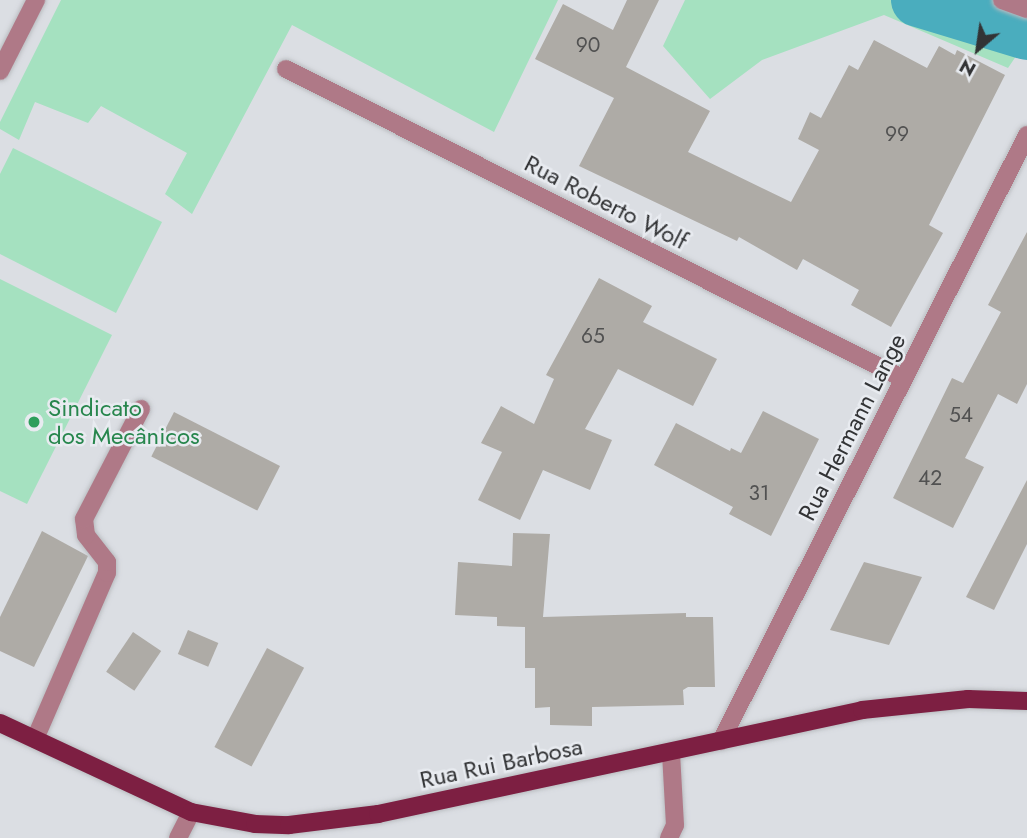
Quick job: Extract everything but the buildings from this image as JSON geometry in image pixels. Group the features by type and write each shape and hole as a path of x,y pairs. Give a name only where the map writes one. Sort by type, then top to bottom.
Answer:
{"main road":[{"name":"Rua Rui Barbosa","path":"0,723 191,812 255,824 335,821 671,753 862,710 968,699 1027,701"}],"street":[{"path":"0,71 36,0"},
{"path":"1002,0 1027,9"},
{"name":"Rua Roberto Wolf","path":"286,69 904,379"},
{"name":"Rua Hermann Lange","path":"721,741 1027,135"},
{"path":"35,739 107,573 107,562 86,535 84,519 141,409"},
{"path":"669,838 674,825 671,753"},
{"path":"178,838 191,812"}],"green space":[{"path":"61,0 558,0 494,132 292,25 192,214 165,194 187,153 101,106 88,123 35,102 19,140 0,129 0,122"},
{"path":"685,0 972,0 1027,17 1027,40 1008,68 884,15 762,60 710,99 663,46"},
{"path":"13,148 162,222 116,313 0,254 0,174"},
{"name":"Sindicato dos Mecânicos","path":"0,279 112,335 27,504 0,491"}],"waterway":[{"path":"918,0 1027,33"}],"place":[{"name":"Sindicato dos Mecânicos","path":"34,422"}]}
